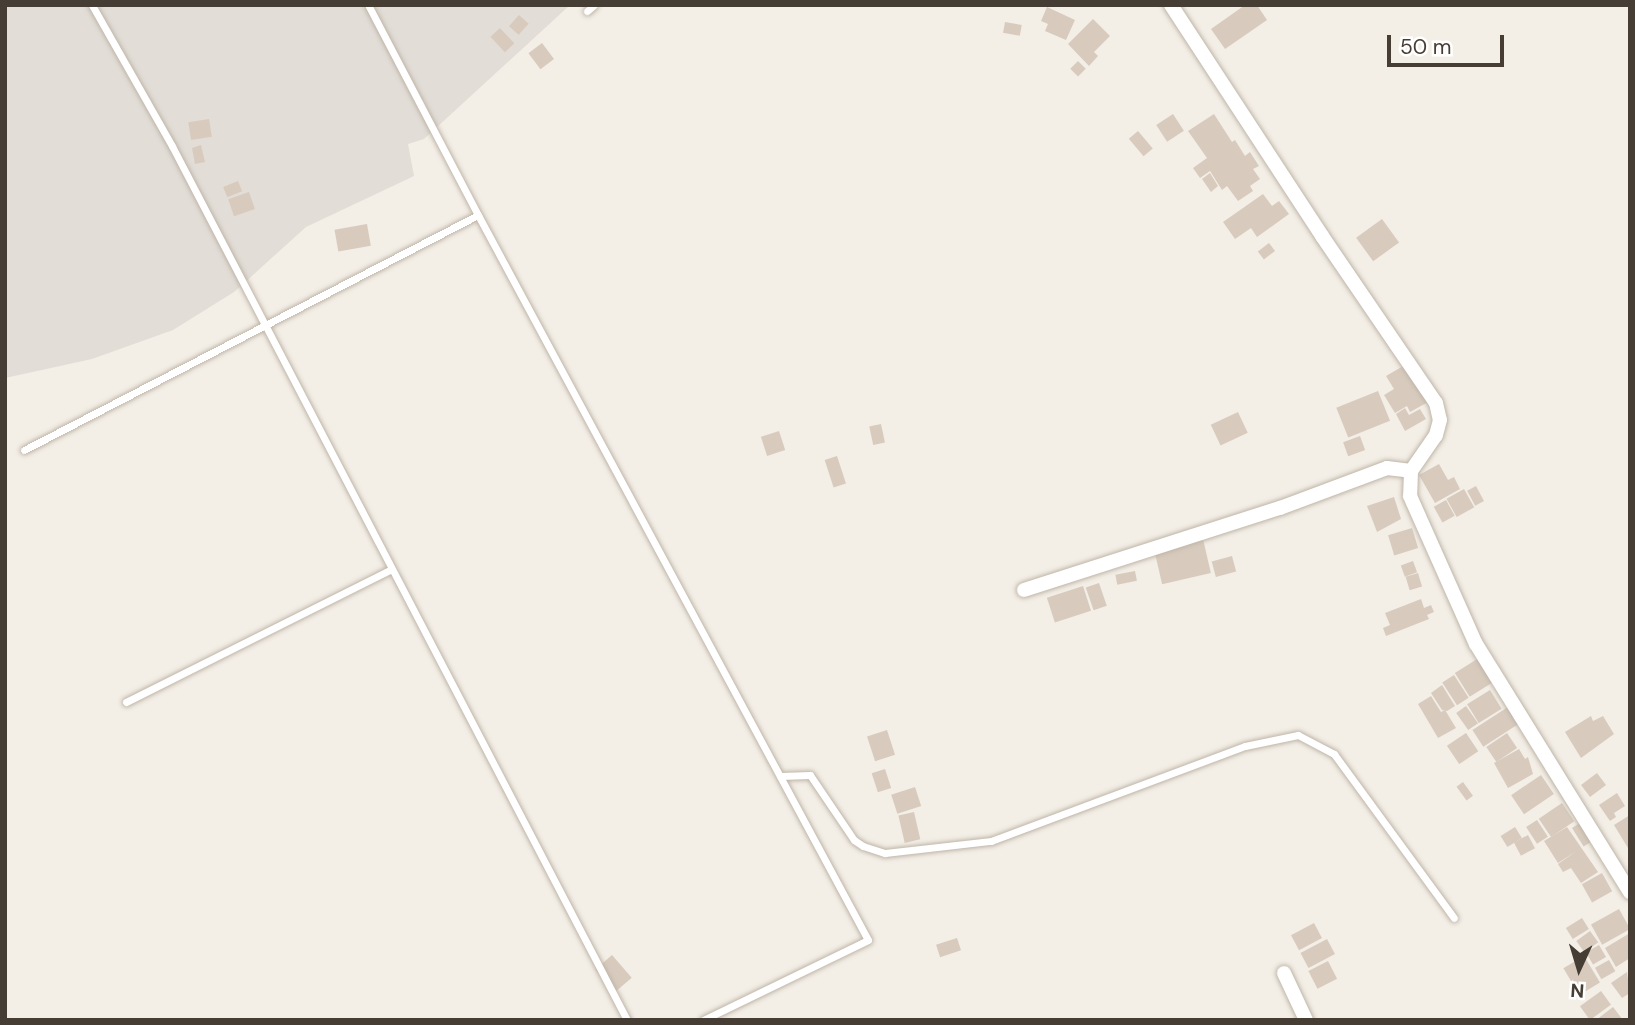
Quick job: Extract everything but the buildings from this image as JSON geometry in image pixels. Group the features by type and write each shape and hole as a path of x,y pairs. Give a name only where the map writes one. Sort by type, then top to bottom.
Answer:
{"street":[{"path":"1171,5 1322,236 1436,402 1440,420 1436,435 1411,471 1410,496 1476,644 1630,892"},
{"path":"1024,590 1280,508 1387,468 1411,471"},
{"path":"1284,973 1306,1020"}],"lane":[{"path":"92,5 172,145 627,1020"},
{"path":"368,5 868,940 703,1020"},
{"path":"587,11 594,5"},
{"path":"24,450 478,215"},
{"path":"126,702 392,569"},
{"path":"780,776 810,775 854,840 885,853 991,841 1245,746 1298,735 1334,754 1454,918"}],"shaded area":[{"path":"5,5 570,5 424,139 408,144 414,176 306,227 234,292 173,330 92,359 5,378"}]}
